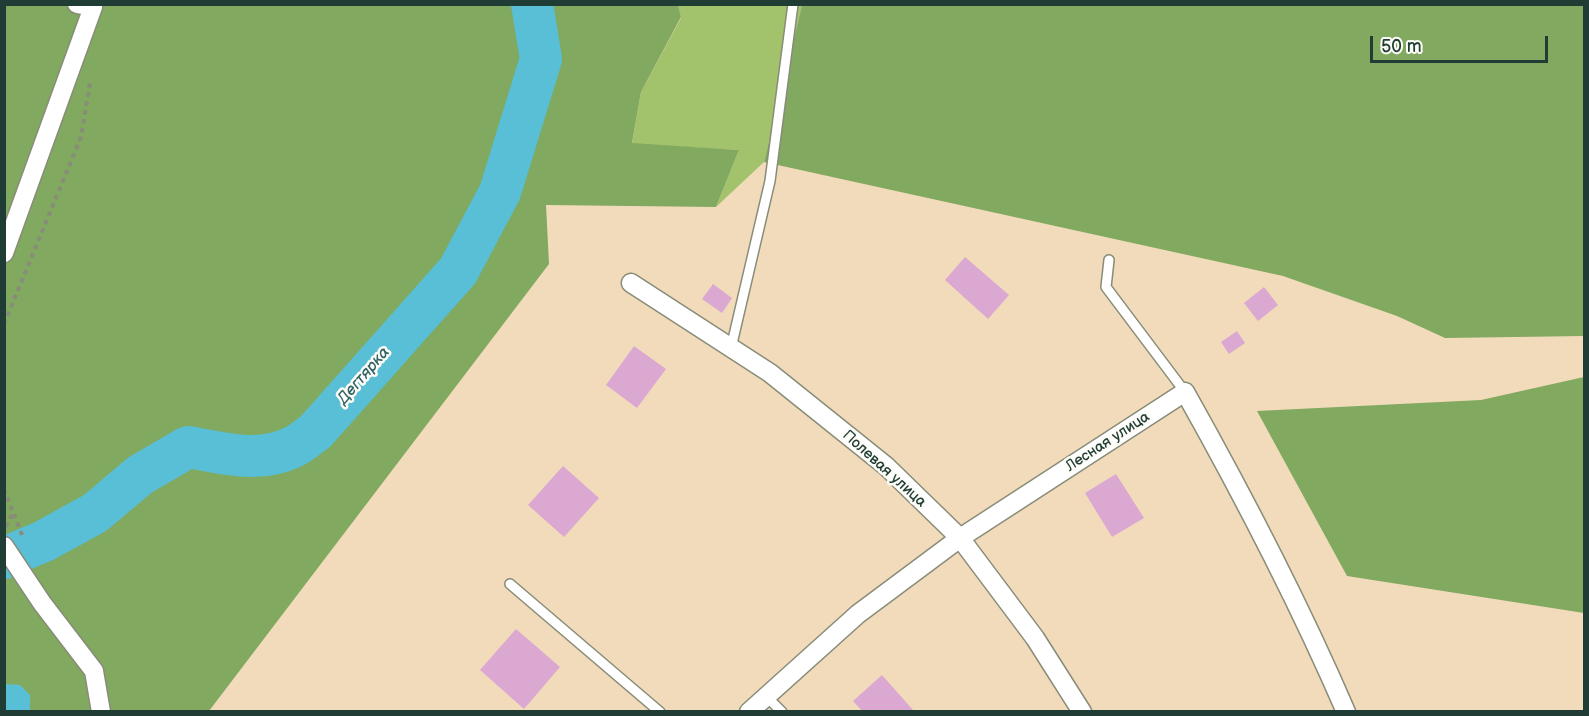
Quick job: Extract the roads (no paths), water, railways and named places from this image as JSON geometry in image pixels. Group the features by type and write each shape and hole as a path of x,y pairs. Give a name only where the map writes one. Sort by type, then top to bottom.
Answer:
{"street":[{"path":"4,253 93,7 77,4"},
{"name":"Полевая улица","path":"631,283 770,373 886,466 960,538 1035,638 1082,711"},
{"path":"1185,392 1251,512 1308,625 1346,711"},
{"name":"Лесная улица","path":"749,711 858,614 960,538 1185,392"},
{"path":"4,546 42,603 94,671 101,711"}],"lane":[{"path":"731,348 770,180 793,4"},
{"path":"1109,260 1106,287 1185,392"},
{"path":"510,584 660,711"},
{"path":"766,696 782,711"}],"water":[{"path":"5,684 20,685 30,695 30,711 5,711"}],"waterway":[{"name":"Дегтярка","path":"4,558 44,541 95,513 140,475 188,447 241,456 267,455 293,447 316,431 458,271 500,192 541,59 532,4"}]}
